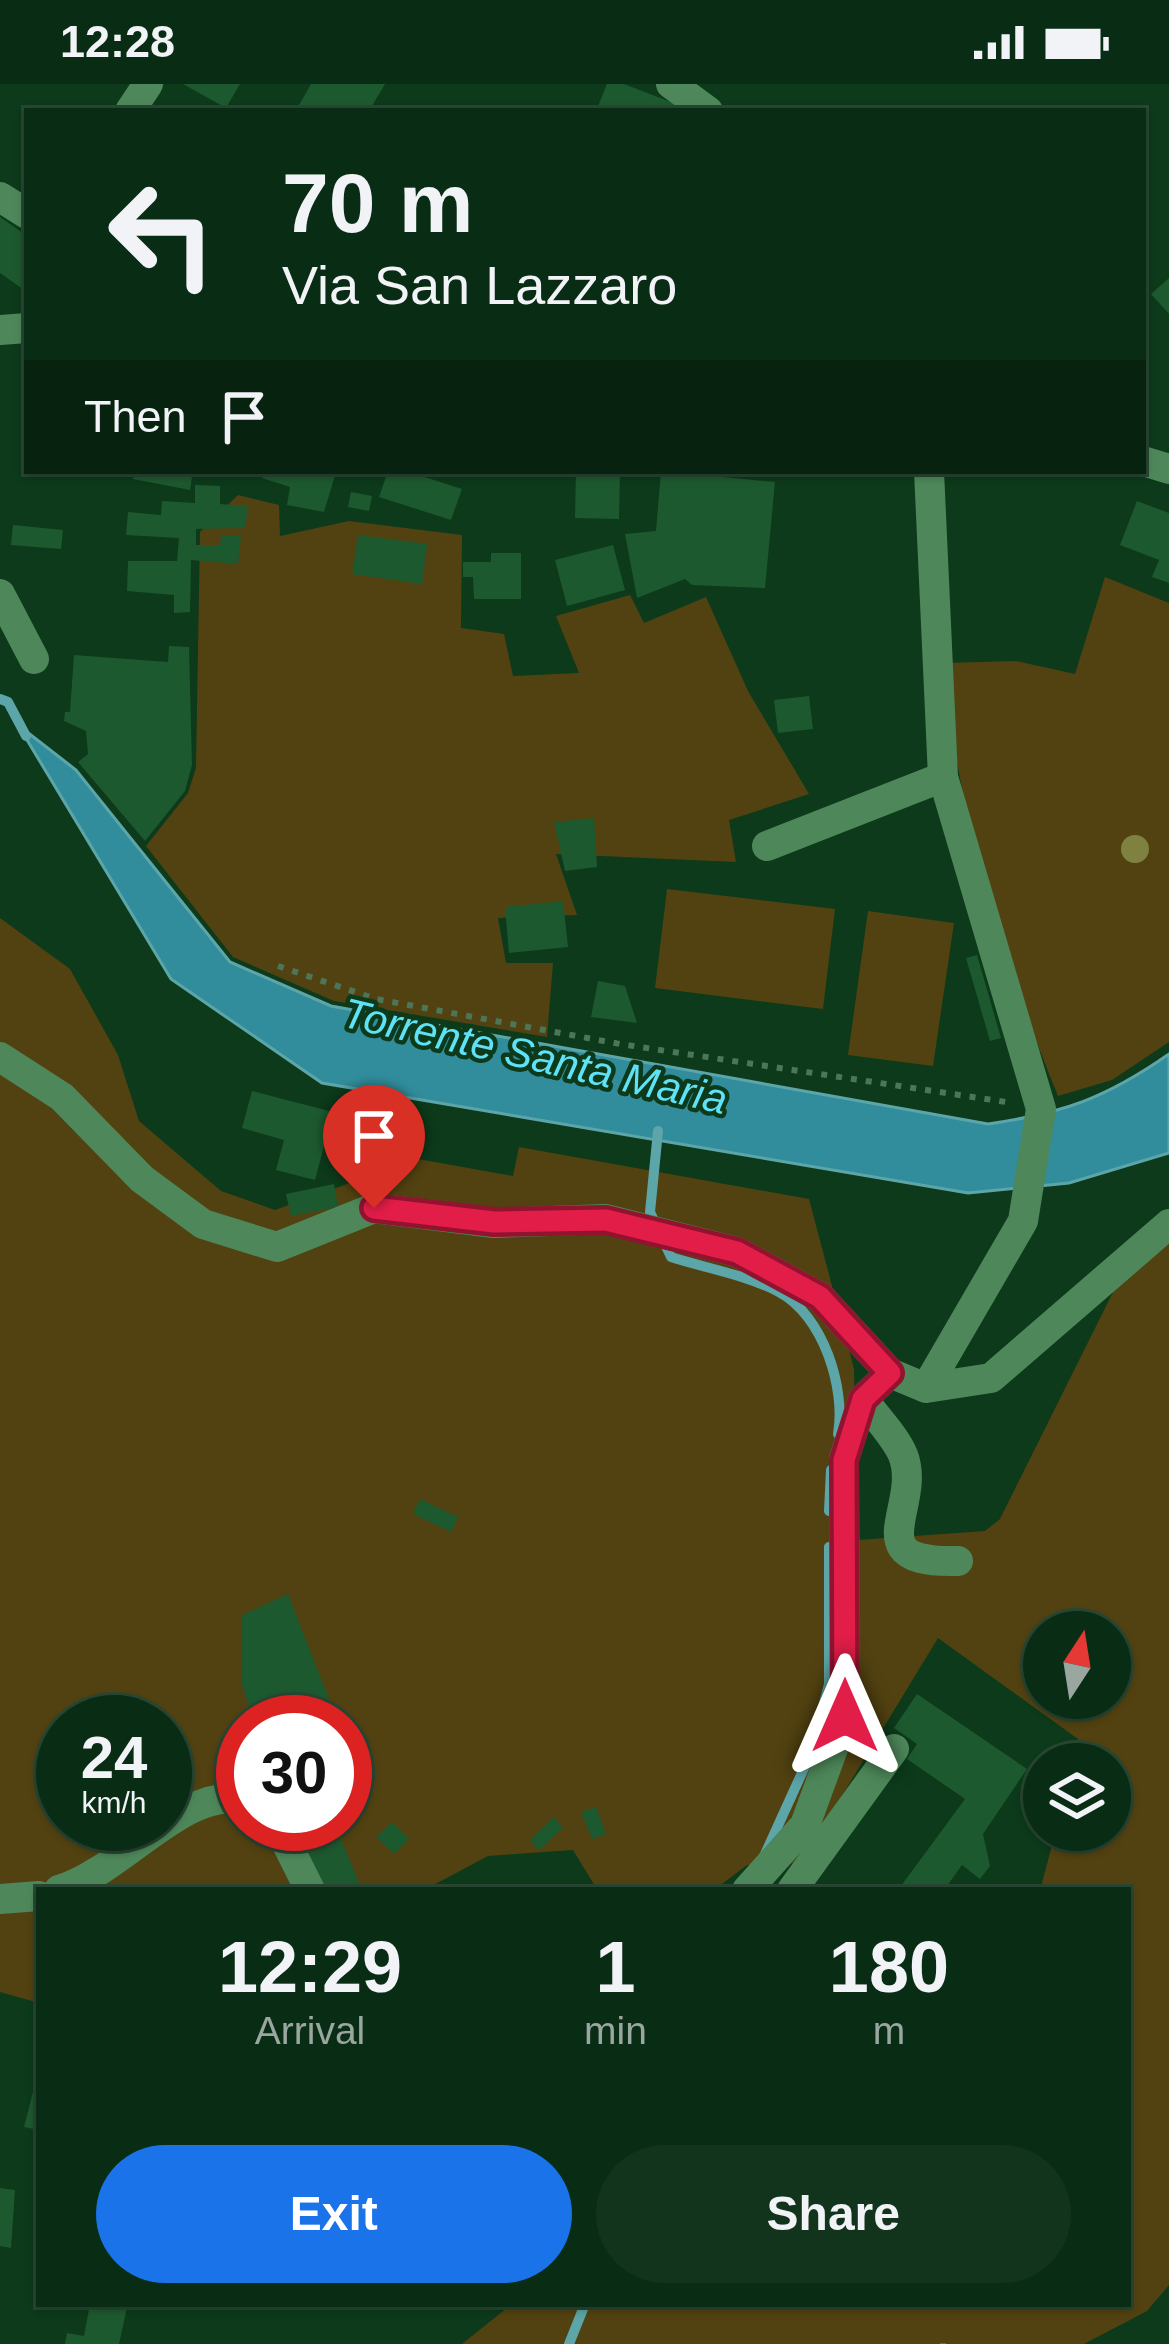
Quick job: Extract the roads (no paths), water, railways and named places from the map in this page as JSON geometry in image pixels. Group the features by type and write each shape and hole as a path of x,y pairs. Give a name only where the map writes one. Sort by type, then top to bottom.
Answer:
{"street":[{"path":"671,84 704,108"},
{"path":"926,1388 1023,1221 1040,1103 943,777 929,474"},
{"path":"0,594 34,658"},
{"path":"767,846 943,777"},
{"path":"0,1057 62,1097 142,1179 203,1224 277,1247 374,1208 494,1222 606,1220 737,1252 758,1263 820,1297 890,1373 926,1388 991,1378 1169,1224"},
{"path":"750,1887 805,1826 845,1716 844,1460 863,1399 890,1373"},
{"path":"863,1399 904,1457 898,1542 908,1555 926,1562 958,1561"},
{"path":"794,1887 894,1749"},
{"path":"64,1887 126,1857 192,1805 216,1800"},
{"path":"290,1851 308,1887"},
{"path":"0,1899 36,1896"}],"water":[{"name":"Torrente Santa Maria","path":"18,725 76,770 230,962 331,1006 988,1124 1083,1101 1169,1054 1169,1153 1069,1183 968,1193 322,1083 171,979"}],"waterway":[{"path":"0,699 8,702 26,736"},
{"name":"Torrente Santa Maria","path":"656,1225 650,1212 658,1131"},
{"path":"664,1242 671,1257 767,1286 808,1317 834,1375 838,1434"},
{"path":"829,1511 831,1470"},
{"path":"761,1863 811,1753 829,1684 829,1547"},
{"path":"569,2344 584,2307"}]}
